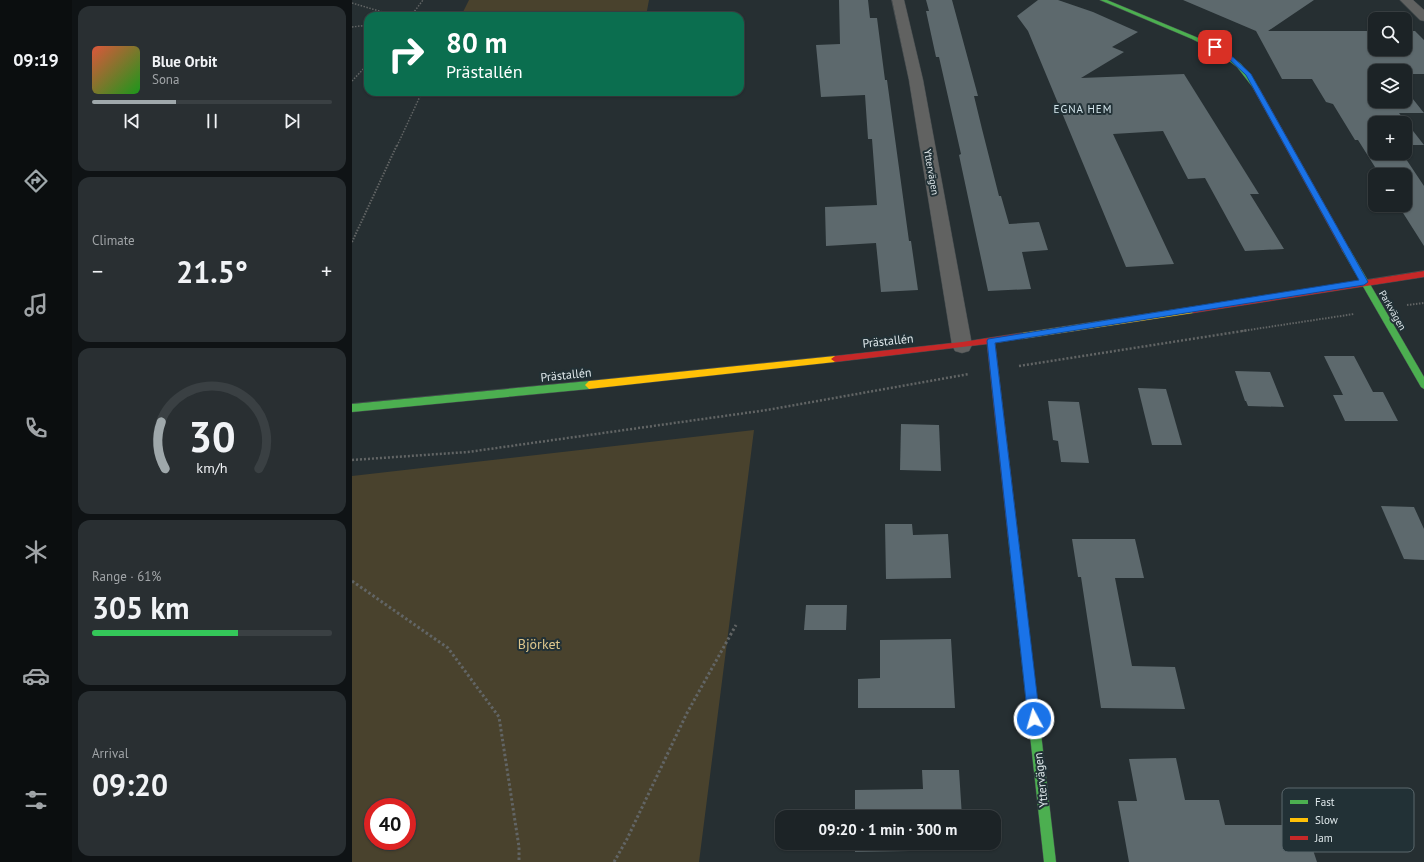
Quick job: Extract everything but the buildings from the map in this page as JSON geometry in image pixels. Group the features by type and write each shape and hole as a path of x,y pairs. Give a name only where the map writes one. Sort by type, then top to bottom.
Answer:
{"street":[{"name":"Yttervägen","path":"898,0 916,80 962,345"},
{"name":"Parkvägen","path":"1103,0 1215,47 1232,59 1248,74 1364,282 1424,385"},
{"path":"1406,0 1424,17"},
{"name":"Prästallén","path":"352,408 602,384 962,345 1364,282 1424,274"},
{"name":"Yttervägen","path":"991,341 1050,862"}],"path":[{"path":"414,12 424,0"},
{"path":"352,3 382,12"},
{"path":"352,27 364,26"},
{"path":"352,81 364,68"},
{"path":"352,242 420,96"},
{"path":"352,460 468,452 766,410 994,370 1424,303"},
{"path":"352,581 448,648 499,717 519,848 519,862"},
{"path":"614,862 627,839 687,714 736,625"}],"green space":[{"path":"469,0 649,0 647,12 463,12"},
{"name":"Björket","path":"754,430 699,862 352,862 352,476"}],"traffic: fast":[{"path":"1103,0 1206,43 1239,65 1256,88"},
{"path":"1346,250 1424,385"},
{"path":"352,408 589,385"},
{"path":"1013,536 1050,862"}],"traffic: slow":[{"path":"1022,336 1193,310"},
{"path":"589,385 835,359"}],"traffic: jam":[{"path":"1256,88 1346,250"},
{"path":"1193,310 1424,274"},
{"path":"835,359 962,345 1022,336"},
{"path":"991,341 1013,536"}],"district":[{"name":"EGNA HEM","path":"1083,109"}],"route":[{"path":"1034,719 991,341 1364,282 1248,74 1232,59 1215,47"}]}
